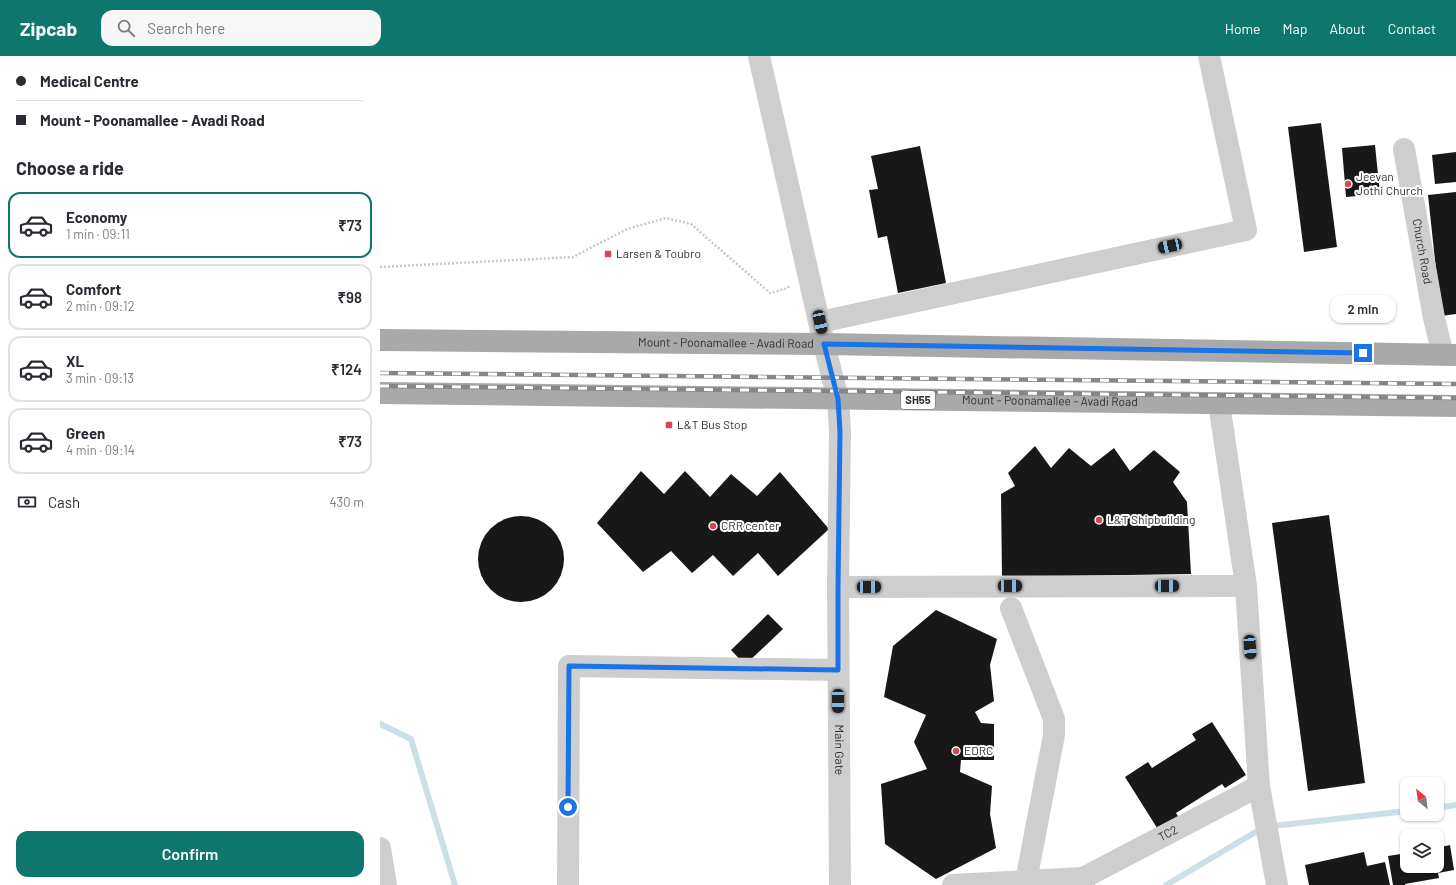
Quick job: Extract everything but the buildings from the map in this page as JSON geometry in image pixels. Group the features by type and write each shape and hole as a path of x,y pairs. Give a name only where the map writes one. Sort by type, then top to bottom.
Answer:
{"main road":[{"name":"Mount - Poonamallee - Avadi Road","path":"380,340 824,344 1449,355"},
{"name":"Mount - Poonamallee - Avadi Road","path":"380,393 1456,406"}],"lane":[{"name":"Main Gate","path":"759,56 824,344 838,399 840,432 838,587 840,885"},
{"path":"820,322 1246,230 1208,56"},
{"name":"Church Road","path":"1404,149 1434,318 1449,355"},
{"path":"1219,403 1246,586 1259,786 1277,885"},
{"path":"838,587 1246,586"},
{"path":"1011,608 1054,719 1054,735 1026,881"},
{"path":"568,885 569,666 838,670"},
{"name":"TC2","path":"1083,882 1259,786"},
{"path":"380,848 386,885"},
{"path":"953,885 1026,881 1083,882"}],"path":[{"path":"380,266 573,257 627,229 666,218 691,224 770,293 788,288 807,267"}],"waterway":[{"path":"380,724 411,739 455,885"},
{"path":"1444,807 1456,805"},
{"path":"1166,885 1264,827 1400,812"}],"railway":[{"path":"380,373 1456,384"},
{"path":"380,386 1456,398"}],"place":[{"name":"Jeevan Jothi Church","path":"1348,184"},
{"name":"Larsen & Toubro","path":"608,254"},
{"name":"L&T Bus Stop","path":"669,425"},
{"name":"L&T Shipbuilding","path":"1099,520"},
{"name":"CRR center","path":"713,526"},
{"name":"EDRC","path":"956,751"}],"route":[{"path":"568,807 569,666 838,670 840,432 838,399 824,344 1363,353"}]}
